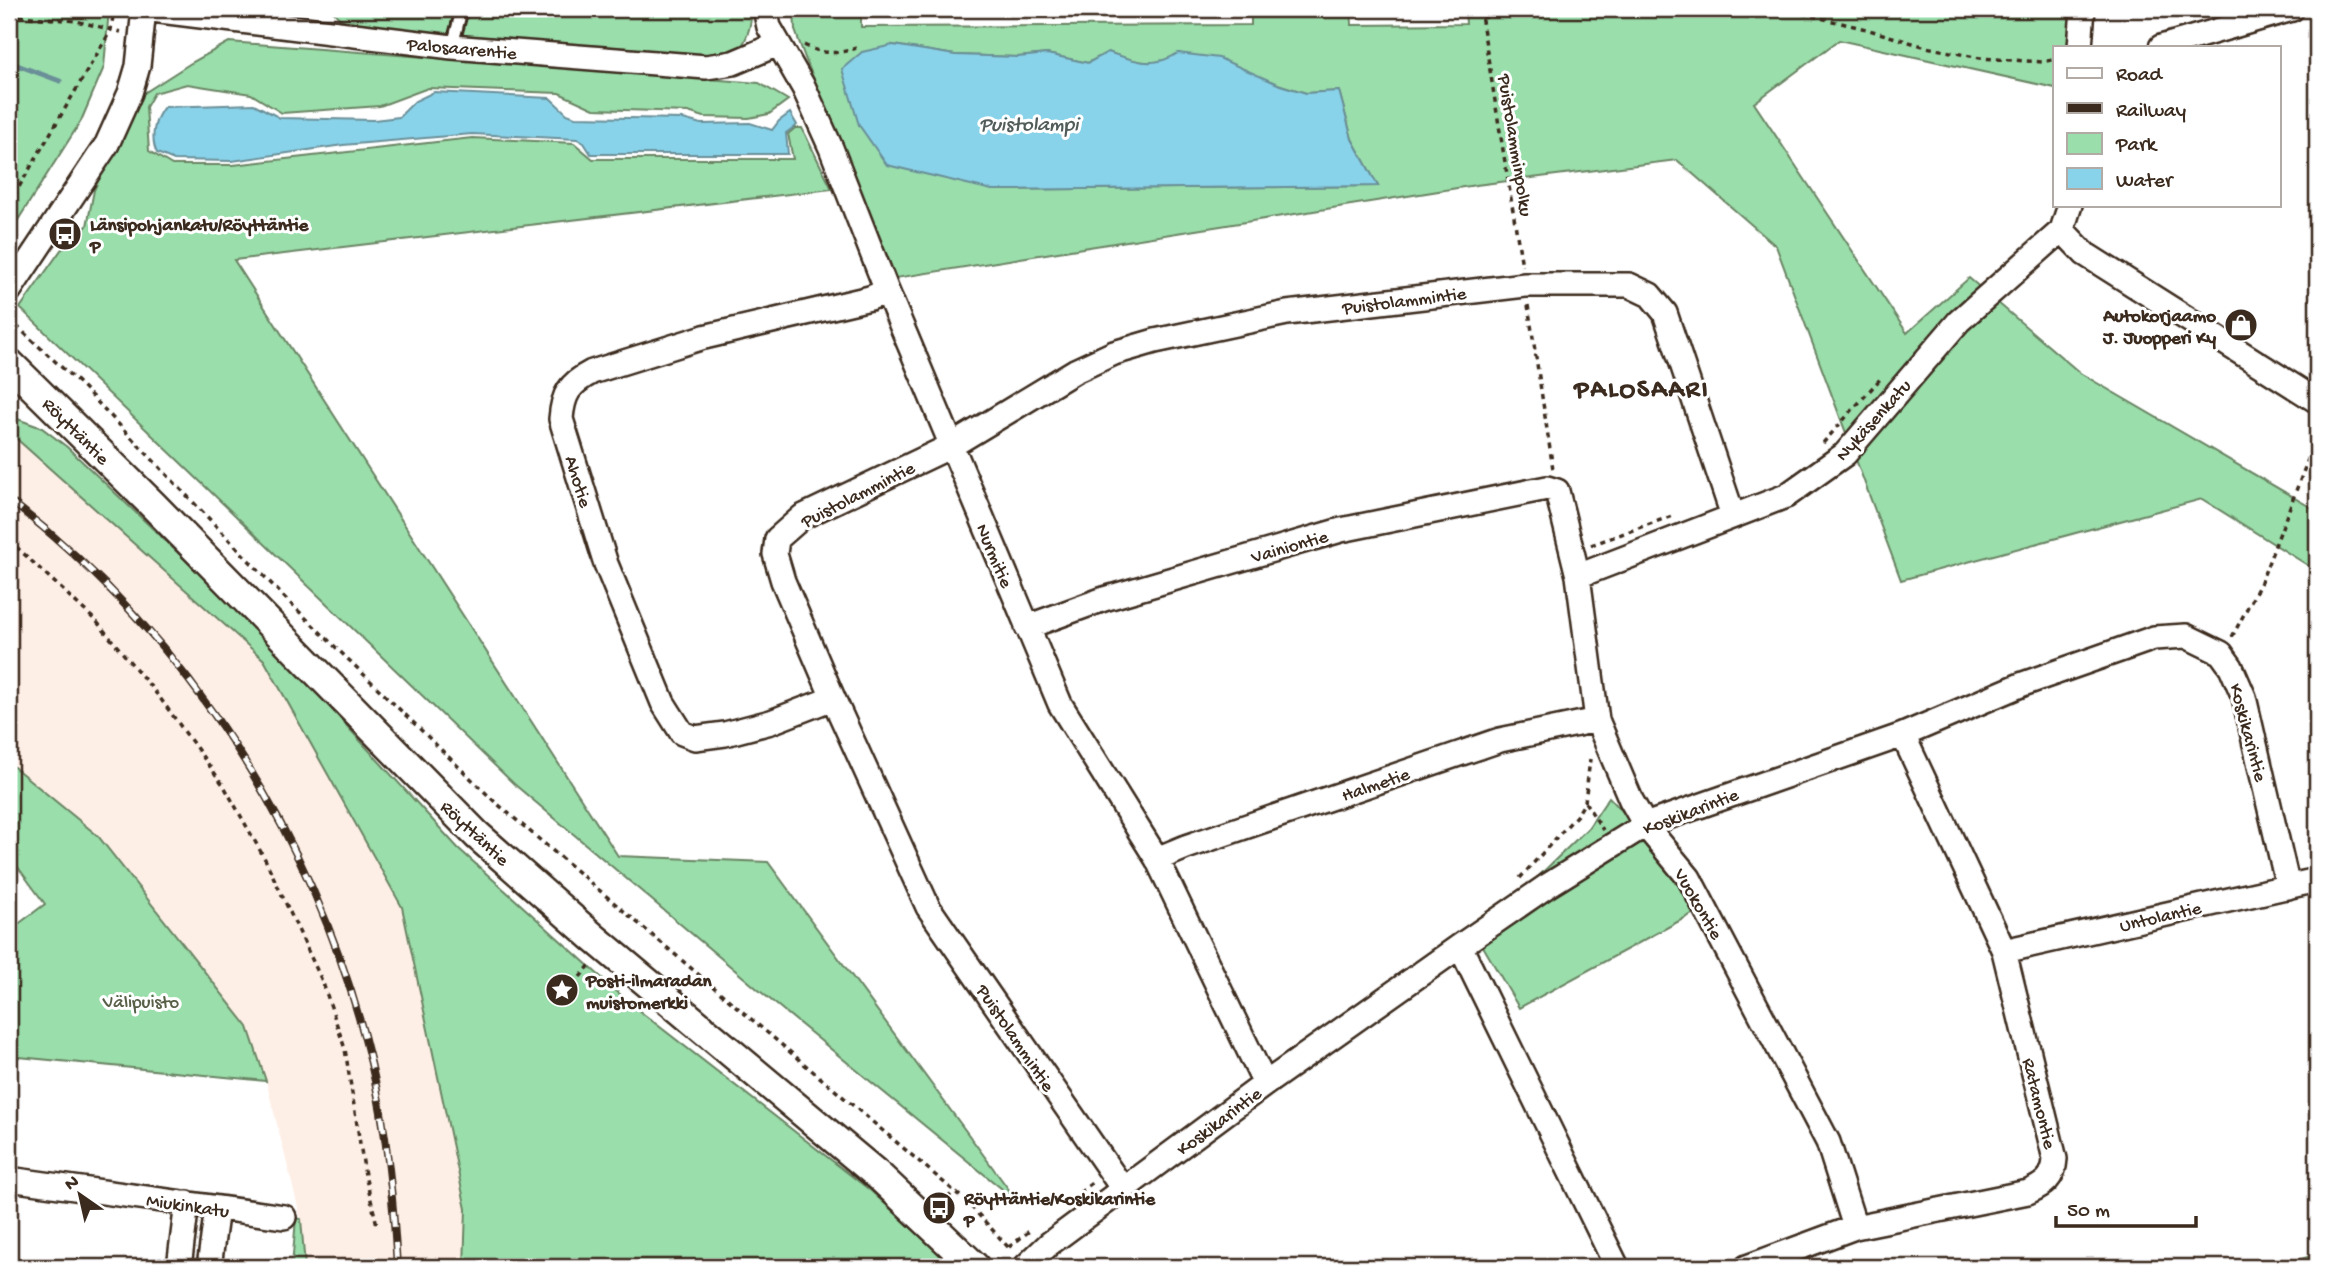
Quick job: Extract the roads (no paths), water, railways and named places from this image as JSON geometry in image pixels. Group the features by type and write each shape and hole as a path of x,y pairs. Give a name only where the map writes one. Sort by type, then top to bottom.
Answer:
{"street":[{"name":"Palosaarentie","path":"144,9 452,47 706,67 733,63 778,44"},
{"path":"9,291 107,144 130,93 138,66 144,9"},
{"name":"Nurmitie","path":"765,9 768,27 804,88 831,148 887,291 1060,704 1157,859 1265,1084"},
{"path":"2080,46 2083,9"},
{"path":"2164,46 2292,9"},
{"path":"2070,206 2062,230 2085,254 2317,401"},
{"name":"Nykäsenkatu","path":"1578,576 1786,496 1845,454 1959,321 2062,230"},
{"name":"Puistolammintie","path":"1123,1189 928,907 783,581 775,554 777,539 802,517 951,446 1075,371 1114,354 1155,341 1287,313 1525,285 1629,285 1650,295 1665,313 1733,516"},
{"name":"Ahotie","path":"833,698 771,722 725,734 695,738 682,733 663,703 606,565 561,419 562,402 569,388 592,372 704,337 849,303 887,291"},
{"name":"Röyttäntie","path":"9,363 153,505 477,835 594,938 880,1177 975,1267"},
{"name":"Vainiontie","path":"1027,627 1104,598 1341,530 1552,489"},
{"name":"Vuokontie","path":"1552,489 1574,552 1597,720 1631,800 1645,825 1689,878 1822,1130 1855,1227"},
{"name":"Koskikarintie","path":"1026,1267 1049,1244 1265,1084 1547,886 1645,825 1903,735 2023,684 2154,638 2186,636 2221,653 2231,667 2244,697 2288,887"},
{"name":"Halmetie","path":"1157,859 1500,740 1597,720"},
{"name":"Ratamontie","path":"1747,1267 1855,1227 2028,1192 2049,1180 2054,1169 2055,1159 2004,951 1903,735"},
{"name":"Untolantie","path":"2004,951 2317,880"},
{"path":"1460,946 1617,1267"},
{"name":"Miukinkatu","path":"9,1180 284,1217"},
{"path":"179,1267 187,1203"},
{"path":"209,1267 217,1208"}],"lane":[{"path":"452,47 462,9"}],"water":[{"name":"Puistolampi","path":"893,45 955,55 1018,57 1047,54 1088,63 1108,52 1144,62 1161,61 1178,53 1219,58 1280,85 1306,93 1339,91 1352,139 1378,186 992,190 887,165 859,125 842,69 862,52"},
{"path":"434,92 550,98 567,114 575,117 683,119 701,124 750,123 772,130 790,113 797,125 786,133 788,154 591,154 584,143 577,139 472,134 343,145 232,161 174,160 157,153 154,142 156,123 164,107 254,104 280,118 374,120 399,117 415,101"}],"waterway":[{"path":"9,62 60,81"}],"railway":[{"path":"9,500 74,555 134,615 189,681 238,750 281,824 318,901 348,981 371,1063 389,1165 397,1267"}],"place":[{"name":"Länsipohjankatu/Röyttäntie P","path":"65,234"},
{"name":"Autokorjaamo J. Juopperi Ky","path":"2241,325"},
{"name":"Posti-ilmaradan muistomerkki","path":"562,990"},
{"name":"Röyttäntie/Koskikarintie P","path":"939,1208"}],"district":[{"name":"PALOSAARI","path":"1642,387"}],"park label":[{"name":"Välipuisto","path":"141,1000"}]}
